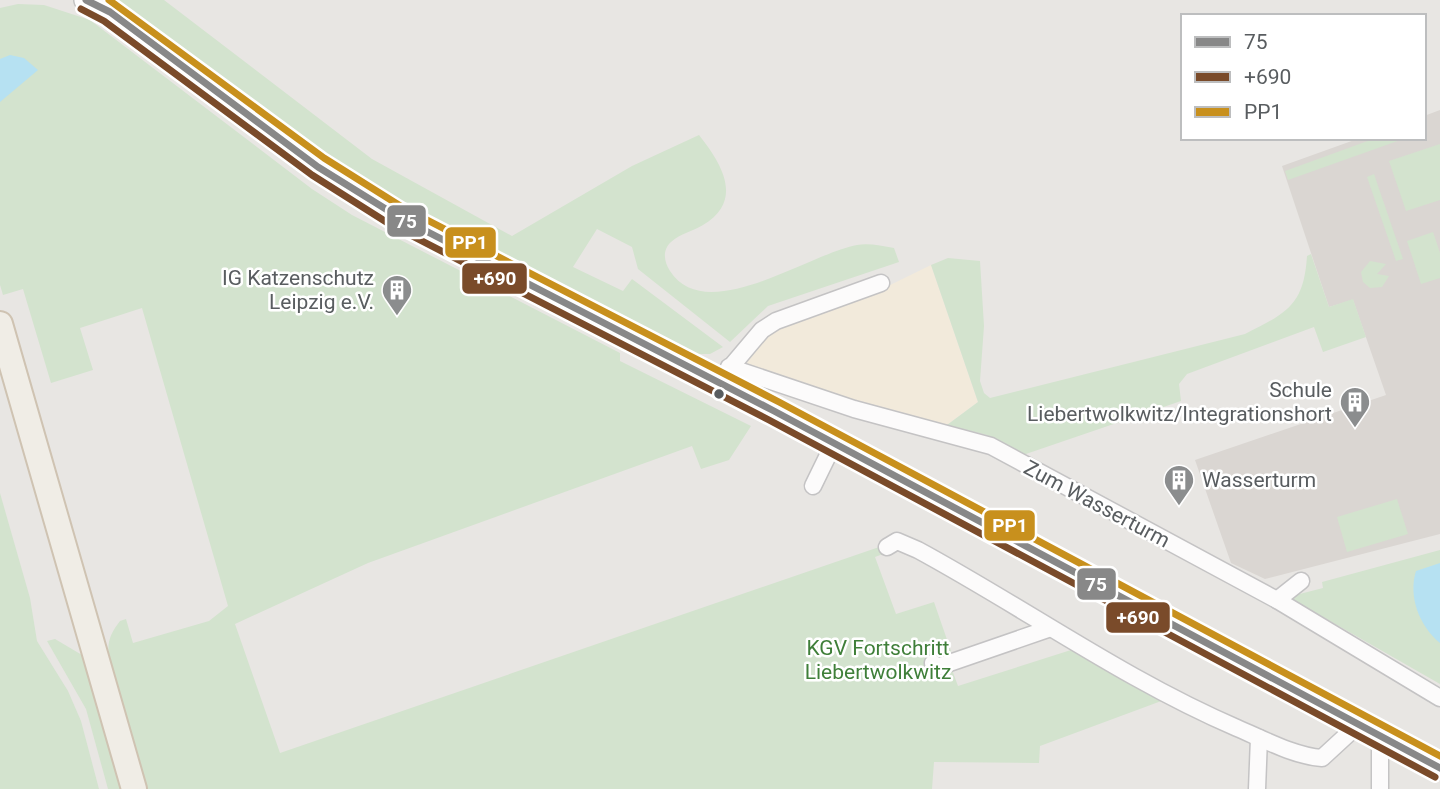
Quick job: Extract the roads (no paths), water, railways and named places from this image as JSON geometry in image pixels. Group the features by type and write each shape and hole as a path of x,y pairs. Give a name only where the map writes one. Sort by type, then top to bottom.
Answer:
{"main road":[{"path":"86,0 110,12 357,193 452,247 724,375 833,445 1370,728 1440,768"},
{"path":"0,324 134,789"}],"street":[{"path":"724,375 762,331 776,321 881,283"},
{"name":"Zum Wasserturm","path":"724,375 991,446 1277,600 1440,698"},
{"path":"813,486 833,445"},
{"path":"892,544 943,564 1048,629 1209,716 1259,738 1322,758 1370,728 1380,789"},
{"path":"1277,600 1301,581"},
{"path":"933,663 935,668 1048,629"},
{"path":"1257,789 1259,738"}],"water":[{"path":"10,55 24,58 38,70 0,102 0,59"},
{"path":"1440,563 1440,643 1421,619 1413,590 1416,571"}],"place":[{"name":"IG Katzenschutz Leipzig e.V.","path":"397,317"},
{"name":"Schule Liebertwolkwitz/Integrationshort","path":"1355,429"},
{"name":"Wasserturm","path":"1179,507"}],"park label":[{"name":"KGV Fortschritt Liebertwolkwitz","path":"878,660"}]}
